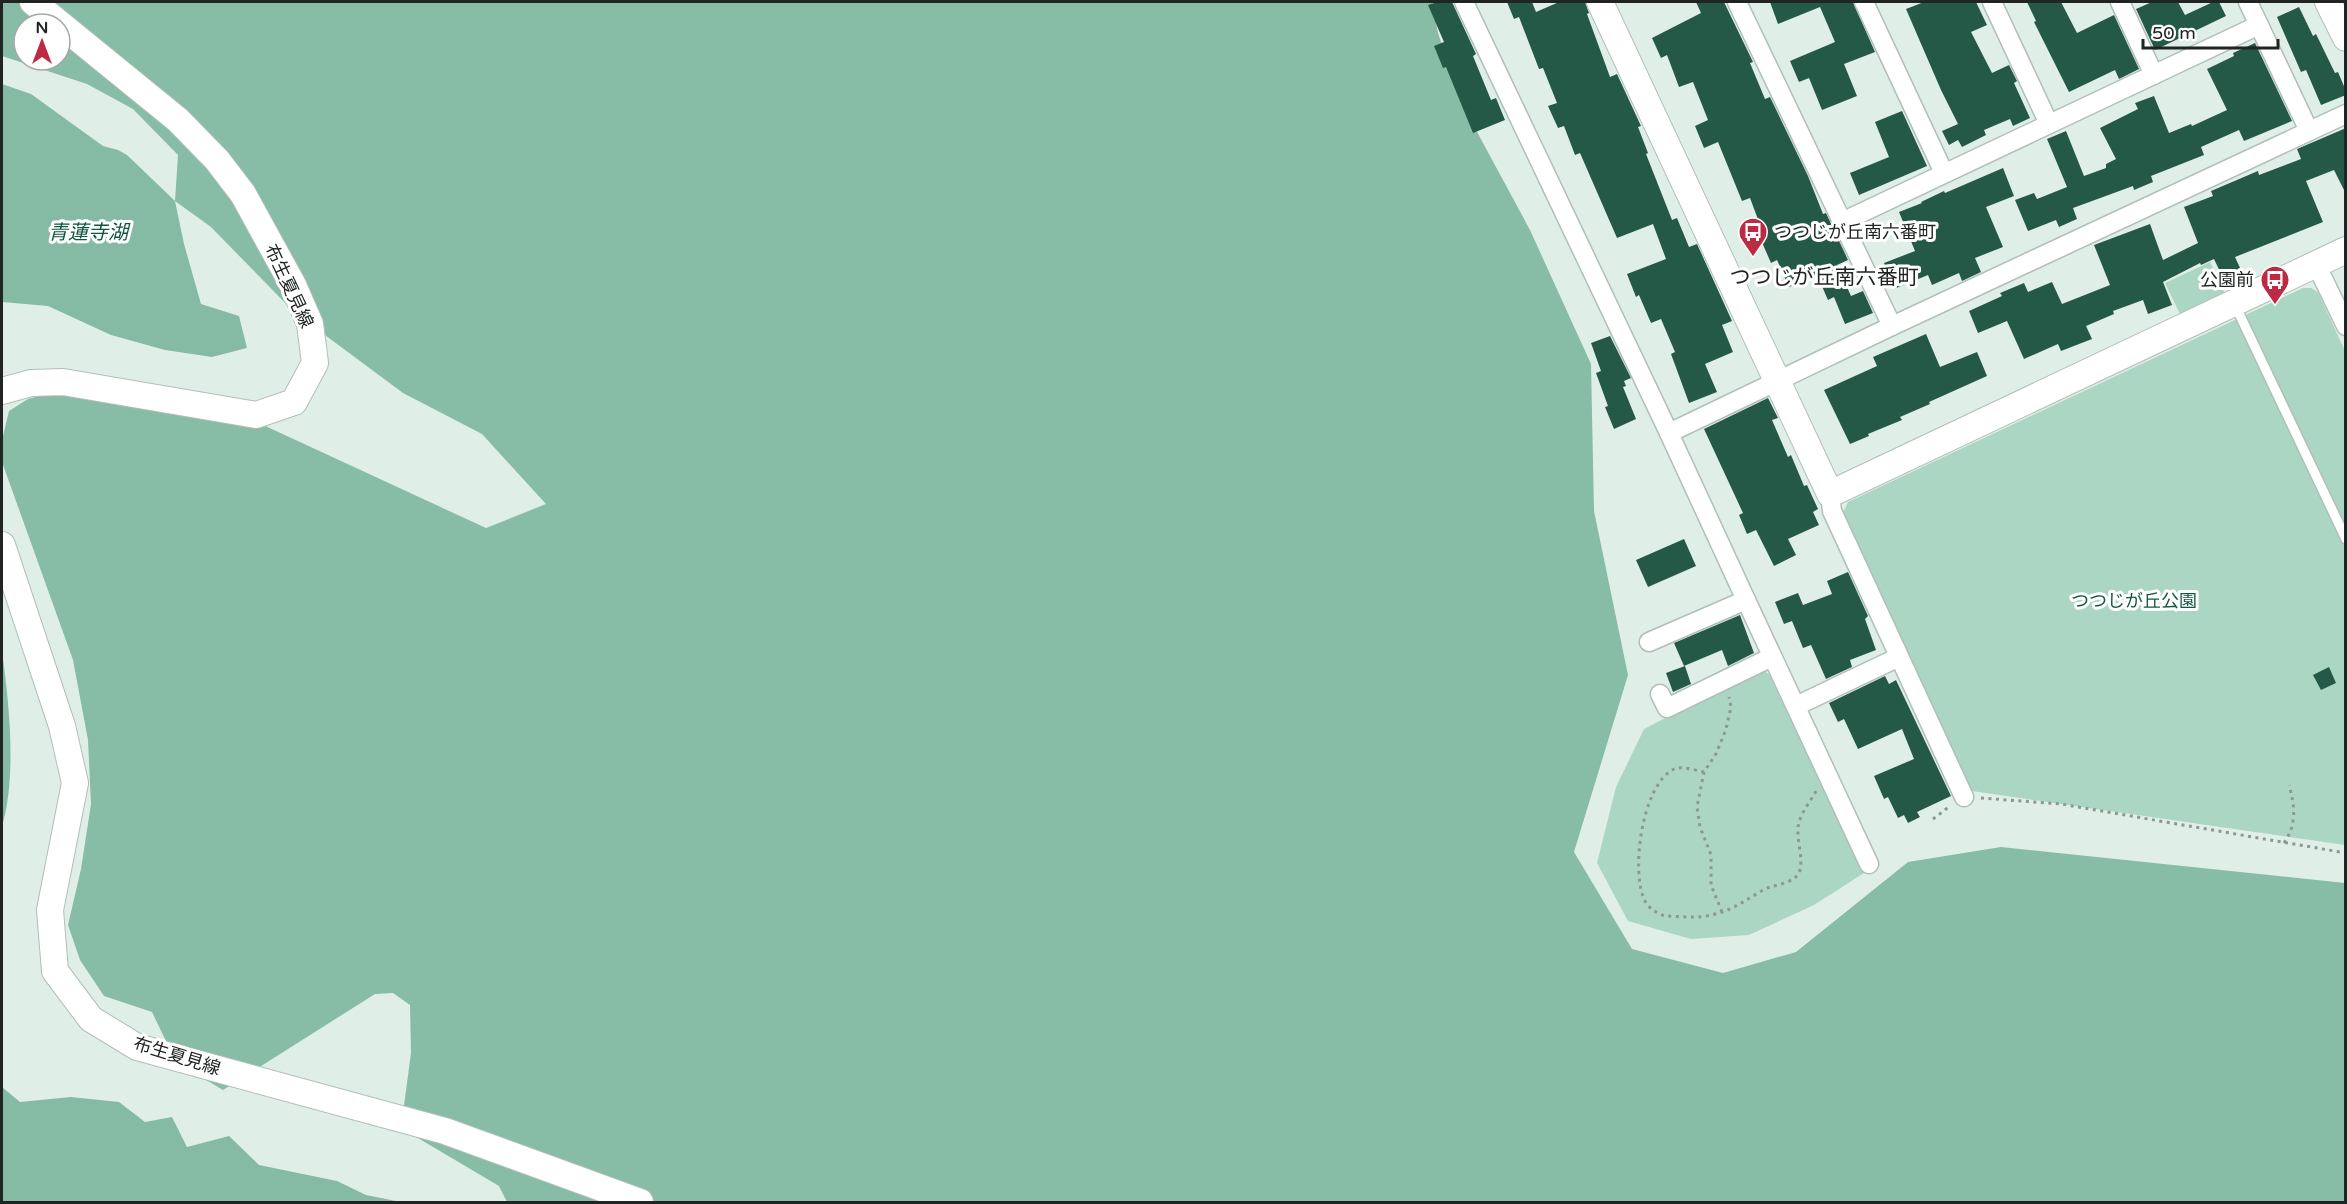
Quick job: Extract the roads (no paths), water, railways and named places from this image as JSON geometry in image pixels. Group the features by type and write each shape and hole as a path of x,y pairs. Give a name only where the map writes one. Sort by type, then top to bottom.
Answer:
{"main road":[{"name":"布生夏見線","path":"2,391 31,382 63,382 256,415 294,402 315,363 310,324 293,285 243,194 217,160 178,120 42,7 33,2"},
{"path":"1600,2 1830,494 2346,250"},
{"path":"2328,2 2346,38"},
{"name":"布生夏見線","path":"2,545 62,726 75,783 50,909 55,971 91,1019 137,1047 445,1131 640,1203"}],"street":[{"path":"1464,2 1669,433 1869,864"},
{"path":"1737,2 1892,326"},
{"path":"1864,2 1944,173"},
{"path":"1992,2 2049,124"},
{"path":"2120,2 2154,75"},
{"path":"2248,2 2309,131"},
{"path":"1842,222 2259,25"},
{"path":"1669,433 2346,114"},
{"path":"2316,264 2346,326"},
{"path":"1830,494 1832,512 1964,797"},
{"path":"1648,642 1746,600"},
{"path":"1660,694 1667,708 1772,657"},
{"path":"1796,706 1899,657"}],"lane":[{"path":"2234,303 2346,539"}],"water":[{"name":"青蓮寺湖","path":"2,84 31,94 103,146 127,155 175,201 201,304 239,316 247,348 212,357 165,350 111,335 48,306 2,302"},
{"path":"2,651 9,716 10,762 7,806 2,826"},
{"path":"2,1087 20,1102 71,1097 119,1102 145,1122 172,1117 187,1147 229,1136 259,1165 337,1181 366,1195 401,1202 2,1202"}],"place":[{"name":"つつじが丘南六番町","path":"1753,258"},
{"name":"公園前","path":"2275,306"}],"district":[{"name":"つつじが丘南六番町","path":"1824,277"}],"park label":[{"name":"つつじが丘公園","path":"2134,601"}]}
